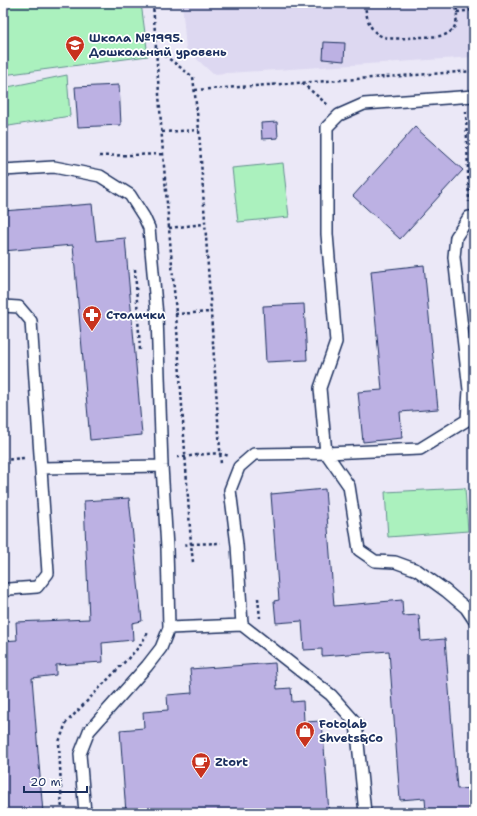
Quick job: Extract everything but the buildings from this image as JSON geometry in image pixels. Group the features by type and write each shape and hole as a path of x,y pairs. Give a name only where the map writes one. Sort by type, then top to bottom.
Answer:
{"lane":[{"path":"470,96 364,104 339,115 327,127 327,234 336,342 320,388 326,453 349,486 359,550 375,560 395,562 417,570 466,608 474,620"},
{"path":"3,170 54,167 100,176 130,195 144,217 148,228 157,316 170,628 161,648 147,666 89,731 80,754 85,813"},
{"path":"242,625 237,545 230,490 239,467 254,454 420,449 467,420 469,390 454,257 456,237 472,217"},
{"path":"3,306 19,307 31,321 48,573 37,587 9,589 3,593"},
{"path":"40,462 162,461"},
{"path":"170,628 242,625 331,696 356,723 365,813"}],"path":[{"path":"365,3 369,24 375,33 390,39 440,36 449,33 456,24 456,3"},
{"path":"456,12 474,10"},
{"path":"155,48 193,77 199,130 204,224 222,468"},
{"path":"195,90 474,71"},
{"path":"302,83 339,115"},
{"path":"470,96 472,217"},
{"path":"162,132 199,130"},
{"path":"99,156 163,154"},
{"path":"148,228 169,228 204,224"},
{"path":"134,262 140,354"},
{"path":"162,461 220,453 246,461"},
{"path":"3,460 40,462"},
{"path":"193,562 191,544 226,543"},
{"path":"62,813 59,742 66,723 139,647 150,630"}],"shaded area":[{"path":"182,3 474,3 474,57 213,74 186,49"}],"green space":[{"name":"Школа №1995. Дошкольный уровень","path":"3,3 141,3 148,56 3,75"},
{"path":"67,75 70,116 3,127 3,88"},
{"path":"283,163 289,217 238,222 232,168"},
{"path":"465,488 468,531 388,537 385,492"}],"place":[{"name":"Школа №1995. Дошкольный уровень","path":"75,62"},
{"name":"Столички","path":"92,332"},
{"name":"Fotolab Shvets&Co","path":"305,748"},
{"name":"Ztort","path":"201,779"}]}
